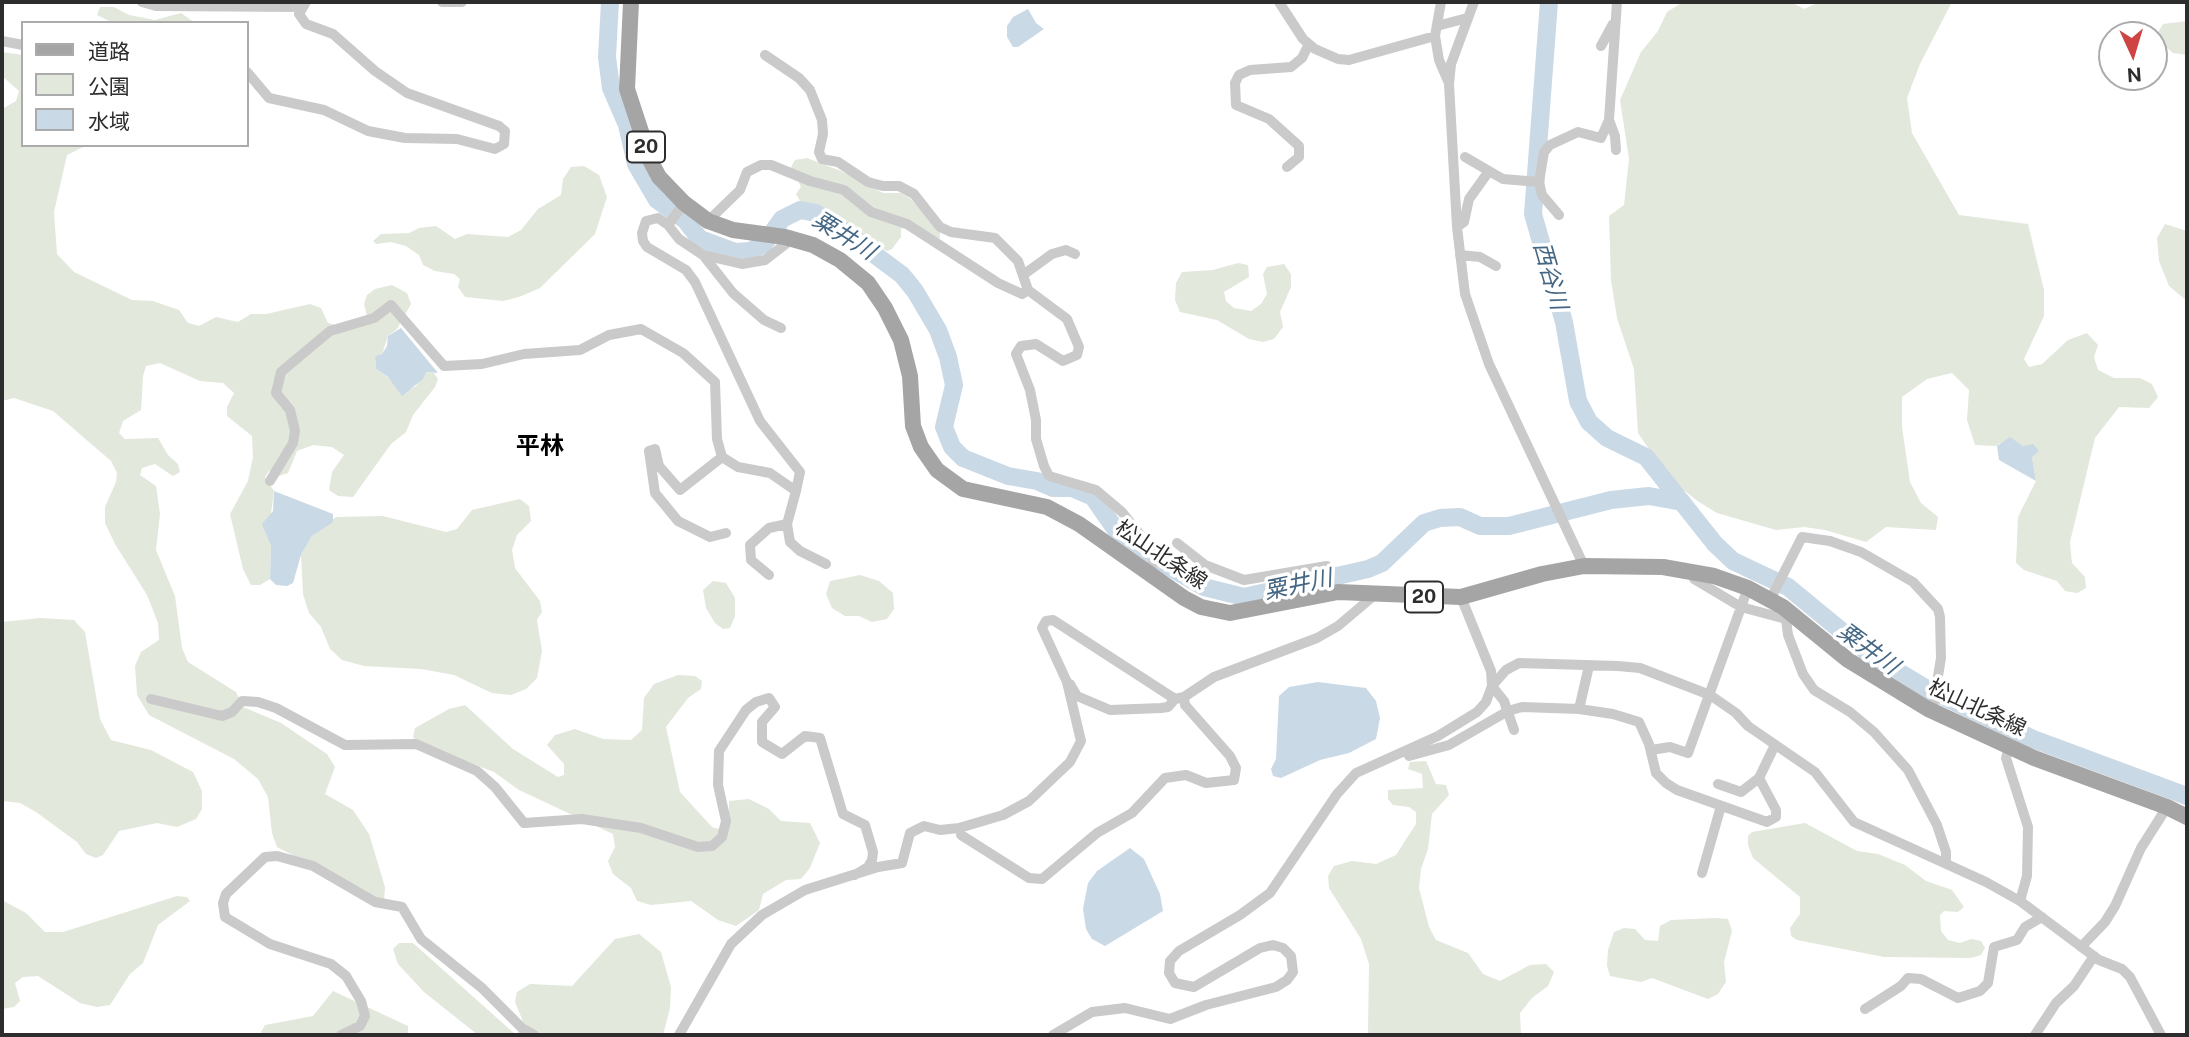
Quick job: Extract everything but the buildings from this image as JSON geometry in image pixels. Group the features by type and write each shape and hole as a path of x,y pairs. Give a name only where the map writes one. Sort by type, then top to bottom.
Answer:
{"main road":[{"name":"松山北条線","path":"631,2 626,62 630,98 651,162 659,177 681,206 708,221 733,230 788,238 823,250 840,260 877,295 896,326 907,358 916,435 926,457 948,480 982,494 1048,507 1153,564 1202,607 1230,613 1253,611 1331,588 1461,597 1542,574 1584,566 1663,567 1696,572 1772,597 1788,616 1857,666 2009,747 2187,817"}],"street":[{"path":"142,2 156,6 303,4 300,19 306,24 326,29 375,71 407,93 499,126 505,131 505,144 495,149 457,139 405,138 368,131 324,110 269,98 248,73"},
{"path":"442,2 462,2"},
{"path":"1279,2 1289,20 1309,44 1338,60 1349,60 1467,18"},
{"path":"1441,2 1436,31 1439,60 1449,84"},
{"path":"1474,2 1451,64 1449,84 1457,227 1465,294 1479,339 1553,504 1584,566"},
{"path":"1559,215 1542,195 1535,181 1547,147 1578,132 1601,138 1609,120 1616,2"},
{"path":"1601,46 1614,24"},
{"path":"2,41 21,46"},
{"path":"1287,167 1298,157 1300,146 1269,119 1236,105 1235,83 1239,75 1250,71 1291,67 1302,58 1309,44"},
{"path":"765,55 799,78 810,90 822,120 824,134 819,152 822,159 838,162 868,182 883,187 899,186 914,194 940,227 951,232 995,238 1018,261 1028,290 1067,319 1079,346 1077,355 1070,360 1063,361 1036,344 1021,346 1016,354 1030,390 1036,420 1036,439 1046,472 1049,476 1096,489 1122,512 1146,542 1159,553 1153,564"},
{"path":"1609,120 1615,136 1616,150"},
{"path":"1465,157 1503,179 1535,181"},
{"path":"708,221 740,190 747,172 761,165 771,165 810,181 844,190 871,212 915,229 998,283 1022,295 1028,290"},
{"path":"1457,227 1464,222 1469,199 1489,171"},
{"path":"669,224 681,206"},
{"path":"781,328 764,320 733,293 703,256 679,239 669,224 652,217 643,226 643,241 647,247 686,270 695,282 760,421 800,472 787,524 790,542 800,551 826,564"},
{"path":"703,256 725,262 752,263 765,260 788,238"},
{"path":"1023,275 1052,254 1066,250 1075,254"},
{"path":"1460,255 1480,257 1496,266"},
{"path":"270,481 293,443 295,431 290,410 276,393 281,372 330,331 374,318 391,306 444,366 482,364 524,354 580,351 609,335 641,329 683,353 715,383 716,439 723,457 738,467 770,473 796,491"},
{"path":"723,457 680,489 660,466 655,449 649,452 655,493 678,521 710,537 726,533"},
{"path":"769,575 751,560 751,545 769,528 787,524"},
{"path":"1772,597 1802,537 1830,541 1861,552 1913,582 1938,609 1940,617 1942,633 1938,686 1933,707"},
{"path":"1177,543 1205,565 1244,580 1327,566 1331,588"},
{"path":"1696,572 1694,579 1741,607 1788,616 1794,655 1814,690 1850,712 1874,732 1908,770 1937,825 1946,852 1946,863"},
{"path":"1651,750 1670,747 1688,753 1748,588"},
{"path":"961,835 1029,878 1042,879 1097,833 1132,813 1165,778 1186,775 1206,783 1234,780 1236,768 1230,756 1180,698 1053,620 1046,621 1042,628 1045,638 1077,696 1111,710 1161,708 1168,707 1180,698 1214,677 1280,654 1338,626 1378,593"},
{"path":"1461,597 1491,671 1492,686 1508,710 1514,730"},
{"path":"1053,1035 1092,1012 1125,1008 1170,1019 1206,1005 1276,987 1287,980 1293,972 1291,956 1283,948 1273,945 1260,948 1194,987 1175,983 1169,973 1170,961 1179,951 1240,915 1270,893 1337,794 1356,773 1442,734 1477,712 1486,702 1492,686 1506,670 1519,663 1640,668 1710,695 1774,745 1815,772 1854,822 1946,863 2020,901 2094,956 2122,969 2130,977 2161,1035"},
{"path":"1578,709 1589,666"},
{"path":"679,1035 739,935 762,915 805,890 902,863 910,833 924,826 948,830 988,821 1030,801 1070,762 1081,741 1067,682"},
{"path":"152,699 222,716 232,712 242,701 258,702 275,708 345,745 416,744 477,771 495,787 524,823 582,819 641,828 698,847 712,846 722,836 726,821 718,785 719,751 746,710 756,702 769,698 775,707 762,722 762,741 782,754 805,736 820,738 843,814 865,825 873,852 872,860 868,867 855,875"},
{"path":"1399,755 1416,755 1449,745 1508,710 1522,707 1578,709 1639,722 1651,750 1656,773 1666,783 1760,821 1773,821 1776,817 1774,803 1759,778"},
{"path":"1442,734 1449,745"},
{"path":"1718,784 1741,792 1759,778 1774,745"},
{"path":"2009,747 2006,758 2028,827 2027,876 2020,901"},
{"path":"1702,873 1721,806"},
{"path":"2081,947 2105,922 2115,906 2141,848 2167,807"},
{"path":"924,826 933,833 961,835 980,828 988,821"},
{"path":"341,1035 360,1026 365,1016 361,1001 346,976 317,959 270,944 225,917 226,894 265,857 277,856 313,866 375,902 402,907 421,939 534,1035"},
{"path":"1865,1009 1901,986 1908,978 1921,979 1958,998 1980,991 1988,983 1994,947 2017,940 2025,927 2042,917"},
{"path":"2035,1035 2056,1003 2074,986 2094,956"}],"green space":[{"path":"1683,2 1791,2 1804,9 1820,2 1952,2 1920,64 1907,98 1912,133 1959,215 2028,224 2044,290 2044,316 2024,359 2029,367 2042,364 2068,340 2087,333 2098,345 2094,357 2098,370 2114,378 2140,378 2152,384 2158,397 2149,408 2119,407 2095,438 2070,542 2072,563 2085,577 2086,588 2077,593 2065,591 2057,581 2024,570 2016,563 2018,517 2036,481 2032,457 2023,446 2000,443 1997,446 1975,445 1967,420 1969,390 1952,373 1927,379 1902,397 1902,427 1910,482 1921,503 1938,517 1936,530 1886,527 1866,542 1804,527 1776,530 1717,513 1681,488 1653,455 1638,433 1634,369 1617,318 1611,280 1609,216 1624,205 1629,159 1620,100 1641,52 1658,31 1667,12"},
{"path":"100,7 114,7 129,15 155,20 181,13 192,21 109,21 97,15"},
{"path":"2187,21 2187,55 2173,53 2168,49 2168,23"},
{"path":"2,52 21,55 21,147 83,147 67,155 54,212 57,254 74,272 132,300 153,301 179,310 188,323 199,326 216,317 238,322 251,314 266,314 310,304 321,308 328,323 346,328 367,316 364,304 367,295 375,289 392,285 407,293 411,304 397,329 388,336 382,354 375,356 376,369 407,391 416,386 425,372 434,373 438,379 435,387 413,415 406,432 391,444 353,497 338,496 329,490 332,472 344,455 332,447 313,445 297,451 288,473 279,476 269,471 265,477 274,491 268,536 271,546 270,579 260,585 251,585 243,569 230,514 248,481 253,457 252,436 227,416 227,407 234,393 223,383 200,381 160,363 146,366 141,410 123,421 119,433 125,439 158,438 168,455 178,464 180,472 173,476 155,464 142,468 140,475 156,486 160,514 156,550 175,596 182,648 188,662 236,692 243,707 281,723 327,754 335,767 325,794 353,810 369,834 385,887 384,902 277,847 272,833 268,797 258,779 234,759 149,715 137,695 135,666 141,652 159,640 158,623 147,595 105,523 105,507 117,473 111,461 53,411 14,398 2,401 2,109 16,101 19,91 2,76"},
{"path":"807,158 841,171 883,193 901,193 911,199 940,230 940,238 934,241 907,227 901,229 901,237 892,249 887,251 870,243 842,221 800,201 796,194 801,187 791,167 795,160"},
{"path":"584,166 599,175 607,197 595,234 540,288 519,297 503,301 465,297 458,287 460,279 454,274 435,271 423,265 419,255 406,246 391,242 376,244 373,241 381,234 409,233 419,228 436,226 455,239 467,234 508,237 521,230 538,209 561,195 563,179 571,167"},
{"path":"2165,224 2187,231 2187,301 2169,286 2159,261 2157,238"},
{"path":"1238,263 1248,265 1249,277 1224,292 1226,301 1234,308 1251,311 1261,304 1267,294 1263,274 1267,267 1284,264 1291,274 1291,287 1280,312 1283,327 1274,339 1263,342 1249,339 1217,320 1180,312 1175,300 1176,283 1182,272 1213,270"},
{"path":"520,499 529,506 531,521 517,535 512,550 515,568 540,601 542,612 537,620 542,651 537,678 526,689 511,695 492,693 454,675 421,669 364,666 342,660 330,649 321,627 309,613 303,594 301,555 312,536 336,517 383,516 446,532 457,529 472,510"},
{"path":"860,575 879,581 893,593 894,609 887,619 872,622 859,616 845,616 832,608 826,594 830,581"},
{"path":"713,581 726,583 735,598 735,616 730,628 723,629 715,623 706,608 703,590"},
{"path":"40,618 74,620 85,632 100,719 111,740 151,750 193,772 202,791 202,809 196,819 177,827 157,823 119,831 103,855 96,858 86,854 77,842 36,812 20,803 2,801 2,622"},
{"path":"678,675 695,676 702,681 701,689 688,698 666,727 680,792 712,827 718,829 729,821 729,801 749,799 769,809 781,821 810,823 820,843 810,868 801,879 786,880 763,894 759,910 736,926 718,920 691,901 651,905 637,901 631,888 613,874 608,861 615,847 613,834 519,790 494,772 419,743 413,737 415,728 449,709 465,705 513,749 558,777 564,775 564,764 547,745 555,735 575,729 603,739 631,740 642,730 644,698 654,684"},
{"path":"1426,761 1436,784 1446,785 1449,795 1432,814 1428,849 1421,869 1419,888 1429,927 1436,940 1468,953 1483,974 1500,981 1530,965 1546,964 1554,972 1548,986 1532,998 1520,1013 1521,1035 1368,1035 1369,964 1361,939 1329,888 1328,876 1334,866 1352,861 1376,864 1396,855 1416,824 1416,812 1409,807 1393,805 1388,799 1388,790 1423,788 1422,774 1408,769 1410,762"},
{"path":"1805,823 1857,851 1878,854 1905,865 1926,881 1952,890 1964,907 1958,912 1944,911 1940,915 1941,931 1948,940 1960,943 1971,939 1981,941 1985,948 1981,955 1971,958 1884,957 1797,940 1791,936 1790,928 1800,914 1800,897 1753,858 1748,836 1752,832"},
{"path":"177,896 187,897 190,901 158,925 143,963 130,974 110,1005 97,1007 80,1003 38,976 23,977 15,983 20,1001 14,1007 2,1009 2,900 26,913 45,932 63,932"},
{"path":"1728,919 1732,931 1724,962 1726,982 1718,994 1708,999 1652,978 1641,982 1610,976 1607,966 1608,950 1614,932 1624,928 1635,929 1645,940 1658,941 1660,926 1671,920"},
{"path":"639,934 661,952 671,987 670,1008 663,1035 516,1035 524,1024 515,1002 517,992 530,984 572,986 615,939"},
{"path":"399,943 413,943 516,1035 478,1035 424,992 398,964 393,949"},
{"path":"333,991 408,1026 408,1035 263,1035 261,1032 265,1025 313,1016"}],"water":[{"path":"1028,9 1036,23 1044,29 1018,47 1013,47 1007,37 1007,26 1013,17"},
{"path":"401,328 438,373 426,372 423,379 402,396 388,377 376,369 375,356 382,354 387,346 388,336"},
{"path":"2010,437 2023,446 2033,444 2039,451 2032,457 2036,481 1999,460 1997,446"},
{"path":"274,491 333,514 333,522 312,536 301,555 293,583 287,586 276,585 270,579 271,546 262,524 273,511"},
{"path":"1318,682 1366,688 1376,701 1380,718 1376,739 1349,753 1320,760 1281,778 1273,776 1271,769 1276,759 1279,696 1289,687"},
{"path":"1130,848 1144,859 1160,894 1163,911 1105,946 1092,939 1086,929 1083,909 1088,883 1097,871"}],"waterway":[{"name":"粟井川","path":"610,2 607,57 611,88 627,125 636,164 657,200 685,220 700,239 735,252 750,251 764,244 782,219 800,210 816,213 835,225 902,275 915,291 938,330 954,385 944,427 952,447 963,458 1008,476 1037,481 1053,488 1072,488 1093,497 1116,530 1143,552 1204,587 1244,597 1368,569 1382,563 1424,523 1440,518 1460,517 1480,526 1509,526 1611,500 1649,496 1682,502"},
{"name":"粟井川","path":"1549,2 1533,214 1564,322 1578,401 1589,422 1607,438 1646,457 1715,544 1733,561 1788,587 1872,656 1927,689 2033,739 2187,796"}],"district":[{"name":"平林","path":"540,447"}],"water label":[{"name":"西谷川","path":"1550,276"}]}
